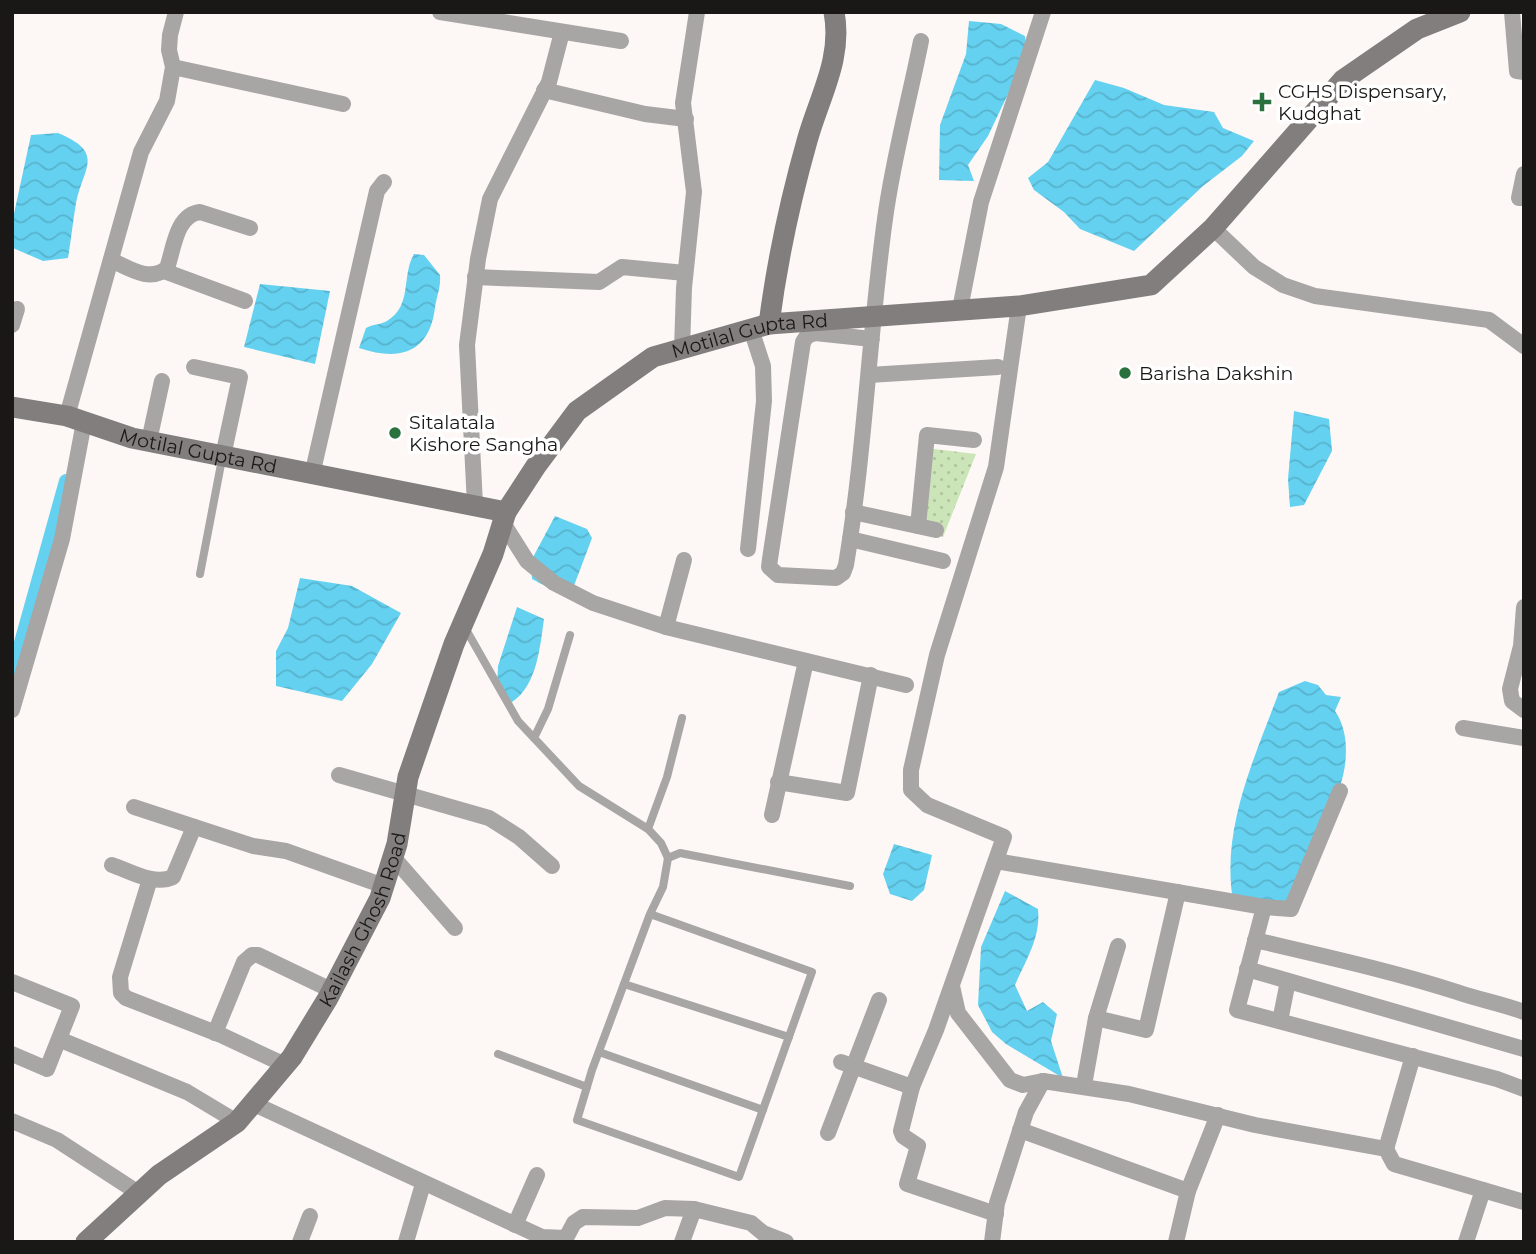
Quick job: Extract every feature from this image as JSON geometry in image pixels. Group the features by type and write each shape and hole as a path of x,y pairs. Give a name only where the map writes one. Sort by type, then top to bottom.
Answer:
{"street":[{"path":"12,710 62,539 76,419 111,260 141,152 167,101 173,67 169,50 176,12"},
{"path":"440,12 482,16 621,41"},
{"path":"682,349 685,273 694,192 682,103 696,12"},
{"path":"748,549 764,401 760,326 799,173 835,58 838,37 834,12"},
{"path":"960,309 981,202 1043,12"},
{"name":"Motilal Gupta Rd","path":"12,407 76,419 149,441 475,505 505,518 536,466 578,411 653,357 760,326 874,314 1019,306 1151,285 1213,228 1343,80 1417,29 1460,12"},
{"path":"1512,12 1517,71 1524,72"},
{"path":"475,505 467,345 475,277 490,199 544,90 562,32"},
{"path":"872,339 815,333 807,336 803,342 769,567 778,575 836,578 843,573 850,539 869,375 872,339 874,314 895,156 921,41"},
{"path":"173,67 343,104"},
{"path":"544,90 633,111 685,119"},
{"path":"1524,174 1519,198 1524,198"},
{"path":"312,475 356,273 377,191 384,182"},
{"path":"164,271 186,216 201,212 250,228"},
{"path":"1213,228 1254,267 1283,285 1315,296 1489,320 1524,346"},
{"path":"111,260 145,275 164,271 245,301"},
{"path":"475,277 583,283 605,281 622,267 685,273"},
{"path":"996,1214 907,1184 918,1146 903,1136 901,1131 912,1087 952,986 1004,836 927,805 911,790 911,770 937,655 996,467 1019,306"},
{"path":"194,367 240,377 223,456"},
{"path":"869,375 998,367"},
{"path":"149,441 162,381"},
{"path":"918,526 927,435 974,440"},
{"path":"853,512 936,530"},
{"path":"505,518 527,561 554,583 593,603 666,627 906,685"},
{"name":"Kailash Ghosh Road","path":"86,1242 197,1147 237,1122 285,1065 331,990 384,886 393,857 408,777 463,623 505,518"},
{"path":"850,539 943,561"},
{"path":"666,627 684,560"},
{"path":"1524,607 1521,646 1510,689 1513,701 1524,710"},
{"path":"772,815 806,661"},
{"path":"778,782 843,795 847,793 871,675"},
{"path":"1463,728 1524,738"},
{"path":"339,775 407,792 489,818 519,837 552,866"},
{"path":"996,861 1264,907 1291,909 1340,791"},
{"path":"134,807 253,846 286,851 384,886"},
{"path":"112,864 161,881 173,877 194,827"},
{"path":"393,857 454,928"},
{"path":"150,878 120,977 121,993 126,998 215,1033 285,1065"},
{"path":"1096,1018 1146,1030 1178,892"},
{"path":"1264,907 1237,1010 1497,1079 1524,1089"},
{"path":"1255,940 1431,982 1524,1012"},
{"path":"1084,1085 1096,1018 1118,946"},
{"path":"215,1033 244,962 252,955 258,955 331,990"},
{"path":"1247,970 1524,1049"},
{"path":"1280,1021 1288,981"},
{"path":"12,982 72,1006 61,1040 47,1069 12,1055"},
{"path":"952,986 958,1013 1010,1080 1023,1085 1043,1081 1084,1085 1255,1125 1386,1149"},
{"path":"828,1133 846,1063 879,1000"},
{"path":"61,1040 187,1092 237,1122"},
{"path":"1413,1056 1386,1149 1394,1164 1524,1202"},
{"path":"846,1063 912,1087"},
{"path":"992,1242 996,1214 1020,1130 1043,1081"},
{"path":"252,1103 542,1237 566,1240 574,1223 583,1217 638,1219 657,1209 694,1209 751,1223 763,1233 786,1242"},
{"path":"1176,1242 1188,1191 1218,1115"},
{"path":"12,1121 57,1140 140,1195"},
{"path":"1020,1130 1188,1191"},
{"path":"516,1225 537,1175"},
{"path":"406,1242 424,1184"},
{"path":"1466,1242 1483,1190"},
{"path":"682,1242 694,1209"},
{"path":"300,1242 310,1216"}],"lane":[{"path":"200,574 223,456"},
{"path":"463,623 518,720 579,786 648,829 661,843 668,858 663,887 650,914 598,1052 577,1120 739,1177 813,972 650,914"},
{"path":"534,738 548,709 570,635"},
{"path":"648,829 667,777 682,718"},
{"path":"668,858 680,853 850,886"},
{"path":"624,984 789,1037"},
{"path":"598,1052 763,1110"},
{"path":"498,1054 587,1087"}],"green space":[{"path":"926,448 976,454 943,537 912,526"}],"water":[{"path":"969,21 1001,24 1025,36 1027,54 988,136 968,165 974,181 939,180 940,125 966,54"},
{"path":"1095,80 1124,88 1164,105 1214,112 1223,128 1254,141 1242,156 1203,186 1134,251 1080,229 1064,212 1034,190 1028,178 1048,162"},
{"path":"58,133 82,147 88,162 76,203 68,258 43,261 13,248 12,223 31,135"},
{"path":"414,254 424,255 440,275 432,322 427,334 411,350 400,353 388,354 359,348 366,328 387,321 400,307"},
{"path":"260,284 330,291 315,364 244,347"},
{"path":"1294,411 1329,419 1332,451 1304,505 1290,507 1288,479"},
{"path":"555,516 587,529 592,538 572,591 555,591 532,579 531,561"},
{"path":"300,578 352,586 401,613 372,664 342,701 276,686 276,651 288,628"},
{"path":"517,607 544,619 539,653 532,676 527,686 512,702 497,690 498,666"},
{"path":"1305,681 1318,685 1326,695 1341,697 1335,711 1343,727 1346,746 1341,783 1315,848 1281,910 1234,906 1231,851 1235,824 1250,770 1279,692"},
{"path":"894,844 932,855 924,890 912,901 890,894 883,874"},
{"path":"1005,891 1038,909 1035,939 1015,985 1027,1011 1043,1002 1057,1014 1051,1041 1063,1078 1006,1044 992,1032 978,1005 981,947"}],"waterway":[{"path":"12,675 66,481"}],"place":[{"name":"CGHS Dispensary, Kudghat","path":"1262,102"},
{"name":"Barisha Dakshin","path":"1125,373"},
{"name":"Sitalatala Kishore Sangha","path":"395,433"}]}
